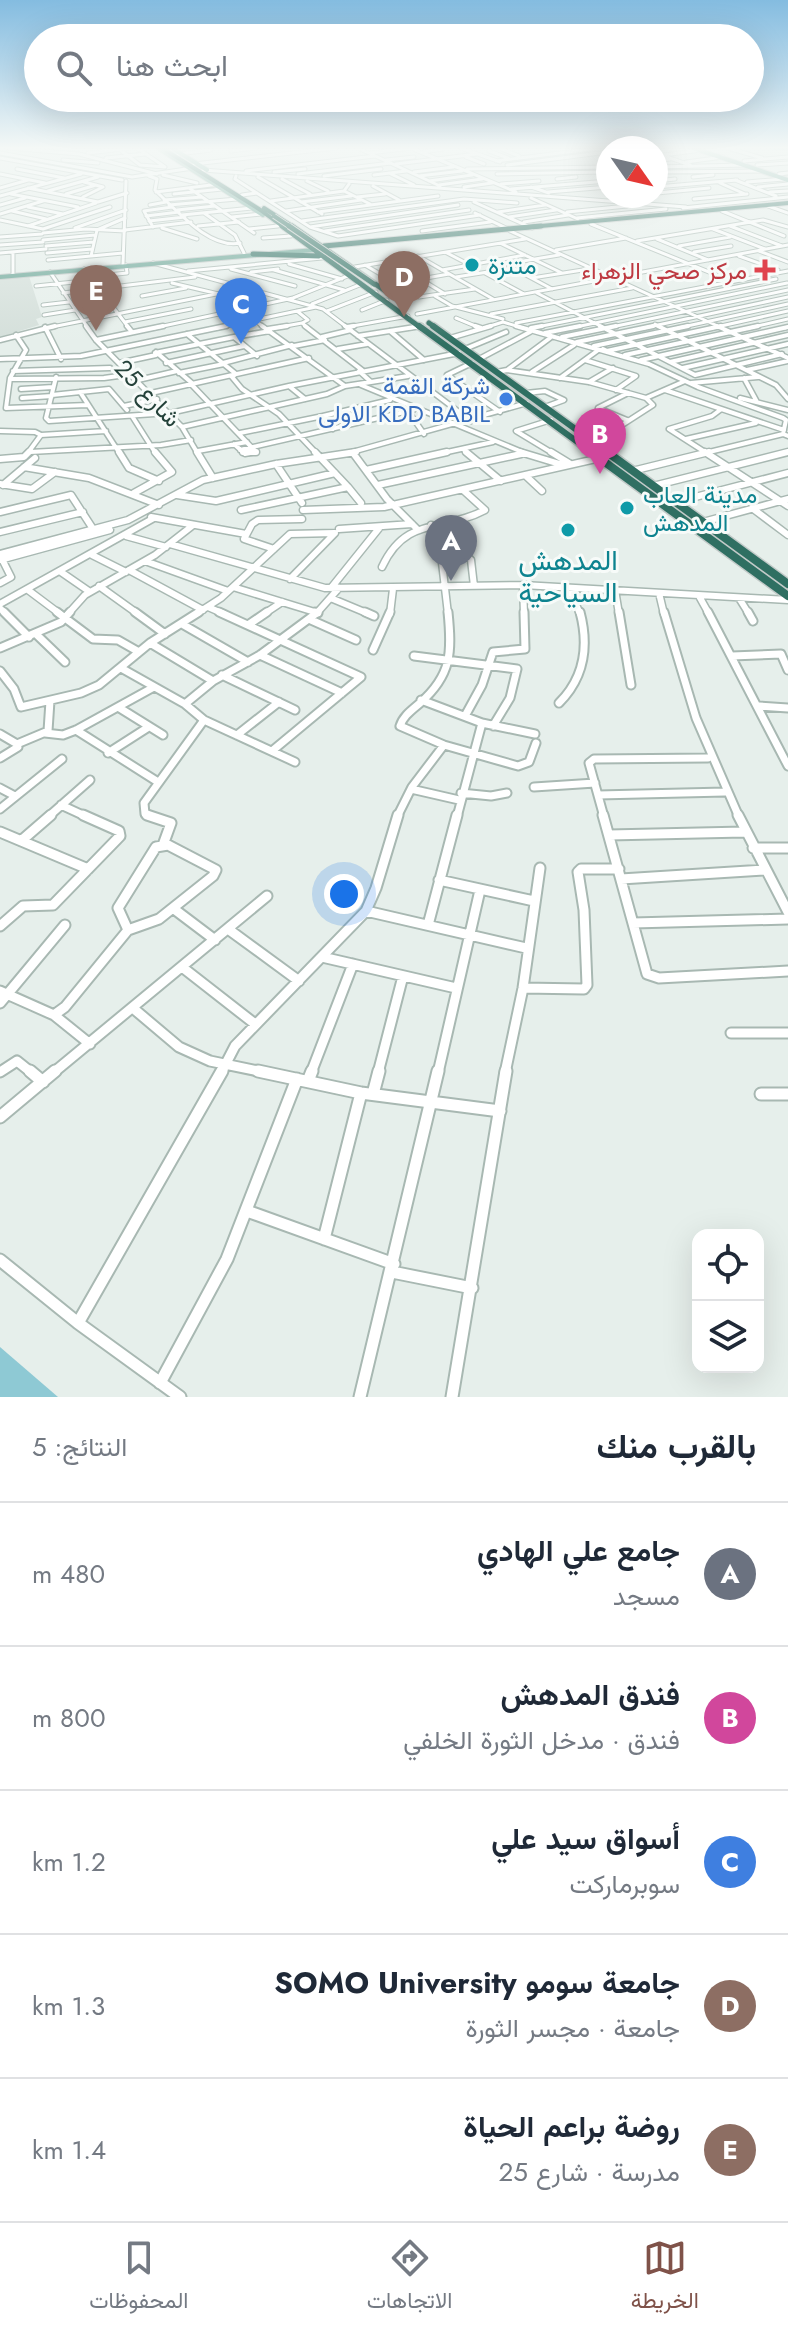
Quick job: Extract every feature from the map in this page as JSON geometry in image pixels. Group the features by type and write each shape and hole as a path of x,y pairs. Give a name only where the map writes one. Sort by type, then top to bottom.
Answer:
{"highway":[{"path":"264,213 290,234 326,247 355,267 385,290 421,326 498,373 788,584"},
{"path":"267,213 387,300 450,338 462,351"},
{"path":"267,213 328,241 392,240"},
{"path":"662,216 686,213"},
{"path":"326,247 696,213"},
{"path":"272,216 373,287"},
{"path":"312,248 589,223"},
{"path":"303,231 304,238 323,258 362,284 385,290"},
{"path":"245,254 284,246 293,241 290,234"},
{"path":"348,263 343,255 349,250 401,241"},
{"path":"253,254 292,253 323,258 337,255"},
{"path":"476,361 481,369 498,373 527,403 788,598"}],"main road":[{"path":"0,276 312,248"},
{"path":"245,254 312,248"},
{"path":"0,276 224,255"}],"street":[{"path":"20,213 48,219"},
{"path":"44,241 61,224 91,213"},
{"path":"0,253 13,252 113,213"},
{"path":"36,286 130,272 124,265 123,253 125,213"},
{"path":"157,213 146,216 155,227 197,239"},
{"path":"149,221 165,213"},
{"path":"179,213 224,245 240,243"},
{"path":"204,213 235,235 253,265"},
{"path":"226,213 255,233 235,235"},
{"path":"232,217 245,213"},
{"path":"290,213 319,232 342,236 480,215"},
{"path":"320,213 327,217"},
{"path":"302,221 356,213"},
{"path":"387,213 432,237"},
{"path":"310,227 403,213"},
{"path":"319,232 453,213"},
{"path":"475,213 788,357"},
{"path":"501,213 532,228"},
{"path":"509,217 542,213"},
{"path":"566,213 788,304"},
{"path":"577,218 627,213"},
{"path":"727,213 786,236"},
{"path":"28,226 63,214"},
{"path":"86,215 101,218"},
{"path":"522,223 570,215"},
{"path":"91,256 97,230 125,218"},
{"path":"0,220 28,226 44,241 92,249"},
{"path":"636,241 767,220 788,227"},
{"path":"422,231 492,221"},
{"path":"72,230 125,230 191,222"},
{"path":"198,226 239,222"},
{"path":"61,224 78,227"},
{"path":"728,225 786,246"},
{"path":"249,229 278,226"},
{"path":"711,228 780,259 788,273"},
{"path":"188,234 205,231"},
{"path":"690,232 748,252"},
{"path":"263,238 290,234"},
{"path":"0,245 95,235"},
{"path":"677,246 732,236"},
{"path":"765,239 786,236"},
{"path":"0,237 94,242"},
{"path":"553,251 628,238"},
{"path":"655,238 708,260"},
{"path":"355,267 527,239"},
{"name":"شارع 25","path":"44,241 55,283 96,340 133,374 182,427 213,478"},
{"path":"500,243 562,273"},
{"path":"691,252 731,246"},
{"path":"690,264 786,246"},
{"path":"473,248 498,260"},
{"path":"138,380 257,356 378,321 761,250"},
{"path":"13,252 13,274"},
{"path":"445,252 470,265"},
{"path":"48,260 123,253"},
{"path":"552,289 505,264 561,254"},
{"path":"442,270 525,255"},
{"path":"418,256 494,300"},
{"path":"738,256 788,273"},
{"path":"182,271 323,258"},
{"path":"391,261 445,294"},
{"path":"283,262 342,279"},
{"path":"153,263 318,306 471,421"},
{"path":"142,264 144,272"},
{"path":"365,265 418,297 475,289"},
{"path":"113,267 115,275"},
{"path":"225,267 295,286"},
{"path":"245,273 300,267"},
{"path":"455,277 513,268"},
{"path":"532,278 591,268"},
{"path":"84,269 132,332"},
{"path":"274,270 344,290"},
{"path":"516,323 778,270"},
{"path":"485,273 524,294"},
{"path":"766,274 788,273"},
{"path":"500,412 447,375 498,352 531,330 778,279 788,273"},
{"path":"498,373 548,335 596,322 753,290 788,273"},
{"path":"398,283 449,274"},
{"path":"766,274 778,279"},
{"path":"96,340 293,298 350,275"},
{"path":"63,293 201,276"},
{"path":"454,308 613,278"},
{"path":"275,294 309,280"},
{"path":"167,281 264,305"},
{"path":"600,281 618,290"},
{"path":"312,304 362,284"},
{"path":"134,285 153,305"},
{"path":"142,296 192,287"},
{"path":"0,340 81,319 247,287"},
{"path":"327,311 373,287"},
{"path":"487,315 634,287"},
{"path":"695,288 787,328"},
{"path":"562,337 788,290"},
{"path":"537,292 695,375 781,354"},
{"path":"435,296 454,308 516,323 531,330"},
{"path":"532,372 576,344 788,297"},
{"path":"181,299 211,329"},
{"path":"378,321 362,310 387,300"},
{"path":"43,305 69,302"},
{"path":"614,304 760,377 778,387 788,399"},
{"path":"560,378 596,349 626,338 788,304"},
{"path":"0,359 61,358 149,343 318,306"},
{"path":"125,322 191,309"},
{"path":"44,315 75,310"},
{"path":"119,363 308,320 297,311"},
{"path":"596,349 607,351 788,311"},
{"path":"456,318 520,336"},
{"path":"589,382 615,369 628,358 648,350 788,319"},
{"path":"254,320 345,386"},
{"path":"450,338 501,322 531,330 649,364 687,382 785,419 785,433"},
{"path":"302,323 338,349 371,382"},
{"path":"234,324 249,335"},
{"path":"358,336 421,326"},
{"path":"45,327 61,358 58,369"},
{"path":"641,360 787,328"},
{"path":"390,331 424,360"},
{"path":"56,377 46,418 49,421 170,413 251,396 289,386 295,381 462,351 506,332"},
{"path":"187,334 236,374"},
{"path":"16,335 26,350 10,379 3,404 7,408 19,411 88,405"},
{"path":"548,335 576,344"},
{"path":"670,362 788,335"},
{"path":"234,337 257,356"},
{"path":"149,343 158,351 155,354"},
{"path":"338,349 367,344"},
{"path":"683,368 788,344"},
{"path":"166,363 244,346"},
{"path":"269,351 289,362"},
{"path":"155,354 192,384 250,444 254,453 247,454 234,444"},
{"path":"747,370 788,357"},
{"path":"151,393 309,358"},
{"path":"585,360 636,376 616,390"},
{"path":"13,371 110,368"},
{"path":"498,373 532,372 589,382 646,398 653,405 591,441"},
{"path":"10,379 104,378 133,374"},
{"path":"236,374 232,377 234,381 269,407 300,436 361,503"},
{"path":"182,427 305,399 345,386 409,376"},
{"path":"646,398 687,382 760,377"},
{"path":"744,378 755,402"},
{"path":"697,382 788,410"},
{"path":"361,385 412,411 493,442 552,463 571,464"},
{"path":"289,386 305,399"},
{"path":"21,389 53,387"},
{"path":"22,398 109,389 126,408 157,399"},
{"path":"665,390 785,433"},
{"path":"526,393 545,391 564,400 545,407"},
{"path":"0,392 8,392"},
{"path":"80,392 132,470 159,481"},
{"path":"627,420 598,408 628,393"},
{"path":"240,433 391,400"},
{"path":"747,405 755,402"},
{"path":"0,583 11,577 1,558 128,520 213,478 320,456 353,453 527,403"},
{"path":"720,410 712,416 669,427 784,500 788,506"},
{"path":"198,451 300,436 412,411"},
{"path":"412,411 424,434"},
{"path":"132,416 163,465 172,472 134,493"},
{"path":"323,416 333,429"},
{"path":"551,420 516,431 571,464"},
{"path":"686,439 758,422"},
{"path":"0,431 35,432 41,435 106,431"},
{"path":"632,471 785,433"},
{"path":"21,459 30,452 41,435"},
{"path":"30,452 191,440"},
{"path":"366,470 493,442"},
{"path":"464,450 501,481"},
{"path":"653,486 788,452"},
{"path":"353,453 392,505 414,526"},
{"path":"378,485 523,453"},
{"path":"303,510 344,511 392,505 602,457"},
{"path":"1,484 35,458"},
{"path":"0,459 43,458"},
{"path":"276,464 300,499 303,510 299,532"},
{"path":"24,467 89,478 159,505"},
{"path":"1,484 32,489 55,472"},
{"path":"177,495 216,501 335,473"},
{"path":"676,502 788,473"},
{"path":"526,476 542,491"},
{"path":"241,510 348,487"},
{"path":"0,671 14,689 21,707 99,685 150,643 231,589 290,534 431,525 485,510 463,490"},
{"path":"0,512 69,495 74,497 95,532"},
{"path":"703,522 784,500"},
{"path":"752,508 788,535"},
{"path":"0,532 83,512"},
{"path":"142,514 246,534"},
{"path":"65,662 0,606 154,518"},
{"path":"274,549 248,542 244,539 246,534 258,520 302,519"},
{"path":"431,525 471,560 474,586"},
{"path":"0,648 33,636 65,618 77,601 168,546 192,526"},
{"path":"382,567 395,544 414,526"},
{"path":"185,704 222,675 260,655 311,620 333,599 335,588 380,527"},
{"path":"290,579 338,530"},
{"path":"126,536 335,588 523,585 739,598 788,598"},
{"path":"421,700 482,723 536,738 526,765 471,754 400,726 400,722 421,700 442,681 448,658 449,621 441,554 454,544"},
{"path":"92,555 360,675 272,751"},
{"path":"145,561 318,613"},
{"path":"61,572 90,592"},
{"path":"465,716 482,685 494,651 525,649 523,585"},
{"path":"99,586 165,634"},
{"path":"559,703 569,693 585,652 581,617 569,588"},
{"path":"373,650 389,618 393,589"},
{"path":"28,590 93,639 118,640 139,652"},
{"path":"615,590 631,685"},
{"path":"659,593 680,681 708,758 788,912"},
{"path":"699,596 788,766"},
{"path":"739,598 753,621"},
{"path":"333,599 374,616"},
{"path":"248,625 282,602"},
{"path":"311,620 356,640"},
{"path":"182,624 248,662"},
{"path":"150,643 213,681"},
{"path":"732,656 781,654 788,670"},
{"path":"260,655 342,693"},
{"path":"414,656 448,658 519,671 510,698 493,726"},
{"path":"121,668 185,704 204,720 295,762"},
{"path":"222,675 295,710"},
{"path":"17,744 45,733 63,735 76,730 154,687"},
{"path":"45,733 51,725 50,701"},
{"path":"237,735 279,702"},
{"path":"759,706 788,708"},
{"path":"118,707 147,728 163,735"},
{"path":"163,845 171,823 145,814 147,796 204,720"},
{"path":"428,925 471,754 482,723"},
{"path":"108,753 147,728"},
{"path":"76,730 158,782"},
{"path":"0,734 17,744"},
{"path":"0,758 14,751 17,744"},
{"path":"78,1323 208,1099 235,1046 366,911 374,897 396,820 411,789 444,745"},
{"path":"708,758 594,759 589,763 647,974 652,977 788,971"},
{"path":"0,809 62,759"},
{"path":"21,841 90,780"},
{"path":"534,787 595,783"},
{"path":"0,788 15,796"},
{"path":"411,789 460,796 507,793"},
{"path":"598,795 725,792"},
{"path":"1,924 23,906 53,905 122,833 61,805"},
{"path":"0,832 88,869"},
{"path":"609,835 744,832"},
{"path":"54,1015 65,1007 128,930 159,919 174,909 216,870 163,845 156,847 118,908 128,930"},
{"path":"753,848 788,848"},
{"path":"452,1397 523,988 526,948 540,868"},
{"path":"523,988 584,989 587,985 587,949 578,872 581,869 620,874 765,870"},
{"path":"439,880 534,901"},
{"path":"360,1397 393,1268 480,890"},
{"path":"0,1117 267,896"},
{"path":"174,909 215,940"},
{"path":"366,911 526,948"},
{"path":"633,923 788,919"},
{"path":"0,1003 4,992 65,925"},
{"path":"228,929 299,981"},
{"path":"322,957 456,988"},
{"path":"160,1383 214,1288 353,964"},
{"path":"182,967 255,1024"},
{"path":"324,1239 403,976"},
{"path":"4,992 54,1015 90,1044"},
{"path":"134,1009 179,1047 225,1064 367,1093 500,1111"},
{"path":"731,1033 788,1033"},
{"path":"0,1072 17,1061 43,1082"},
{"path":"761,1094 788,1094"},
{"path":"247,1211 393,1268 472,1288"},
{"path":"0,1260 78,1323 180,1397"}],"shaded area":[{"path":"29,276 42,317 36,319 39,325 0,337 0,278"}],"water":[{"path":"0,1347 58,1397 0,1397"}],"place":[{"name":"متنزة","path":"472,265"},
{"name":"مركز صحي الزهراء","path":"765,270"},
{"name":"جامعة سومو SOMO University","path":"404,317"},
{"name":"روضة براعم الحياة","path":"96,331"},
{"name":"أسواق سيد علي","path":"241,344"},
{"name":"شركة القمة الاولى KDD BABIL","path":"506,399"},
{"name":"فندق المدهش","path":"600,474"},
{"name":"مدينة العاب المدهش","path":"627,508"},
{"name":"المدهش السياحية","path":"568,530"},
{"name":"جامع علي الهادي","path":"451,581"}]}
